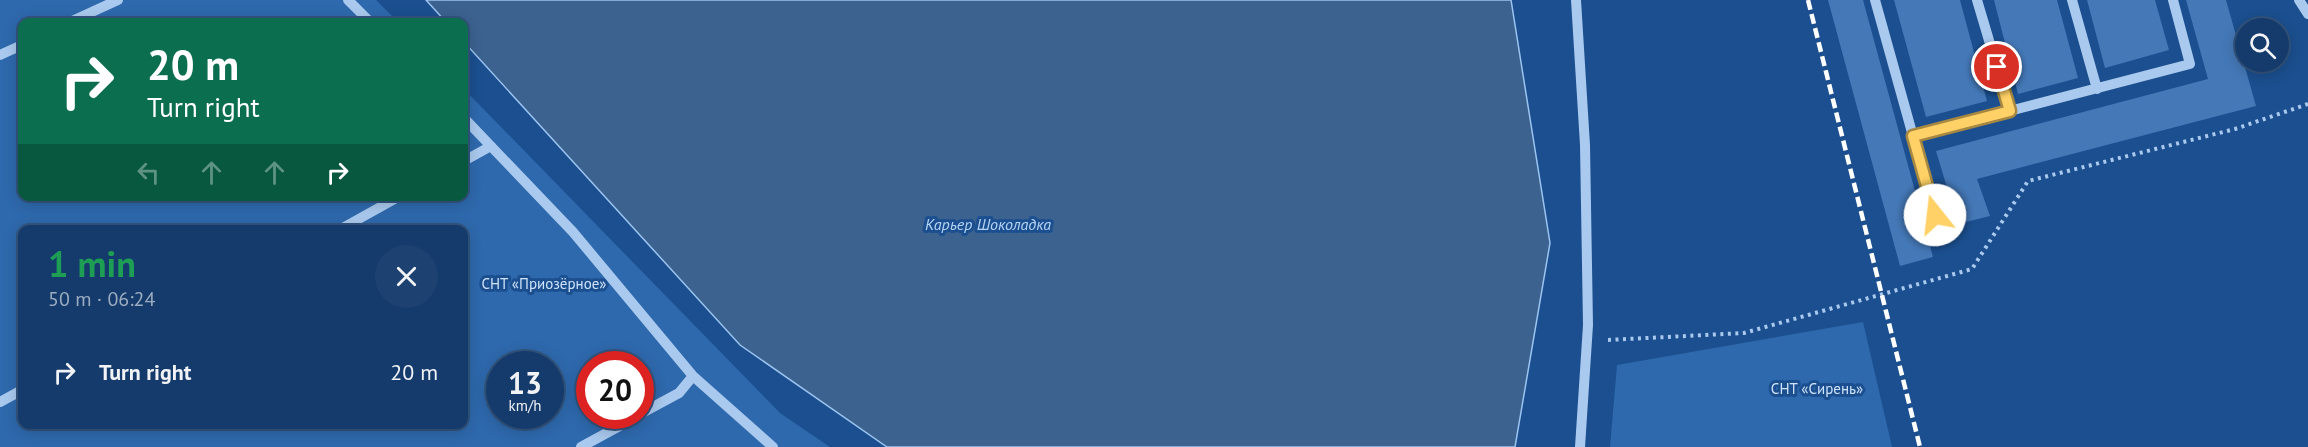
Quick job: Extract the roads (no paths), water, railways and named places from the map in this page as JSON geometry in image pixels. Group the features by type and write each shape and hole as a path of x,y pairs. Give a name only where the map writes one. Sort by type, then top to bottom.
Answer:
{"street":[{"path":"79,18 118,0"},
{"path":"348,0 366,18"},
{"path":"1576,0 1585,145 1587,342 1580,447"},
{"path":"1875,0 1935,215"},
{"path":"1977,0 2010,111"},
{"path":"2072,0 2097,89"},
{"path":"1913,136 2190,64 2173,0"},
{"path":"2299,0 2308,14"},
{"path":"0,55 18,47"},
{"path":"468,122 573,232 693,376 773,447"},
{"path":"468,159 491,146"},
{"path":"348,225 391,201"},
{"path":"654,407 679,393 693,376"},
{"path":"0,402 18,392"},
{"path":"581,447 614,429"}],"water":[{"name":"Карьер Шоколадка","path":"426,0 1511,0 1550,243 1515,447 887,447 740,345 468,46 468,18 442,18"}],"railway":[{"path":"1808,0 1920,447"}],"park label":[{"name":"СНТ «Приозёрное»","path":"544,284"},
{"name":"СНТ «Сирень»","path":"1817,389"}]}
